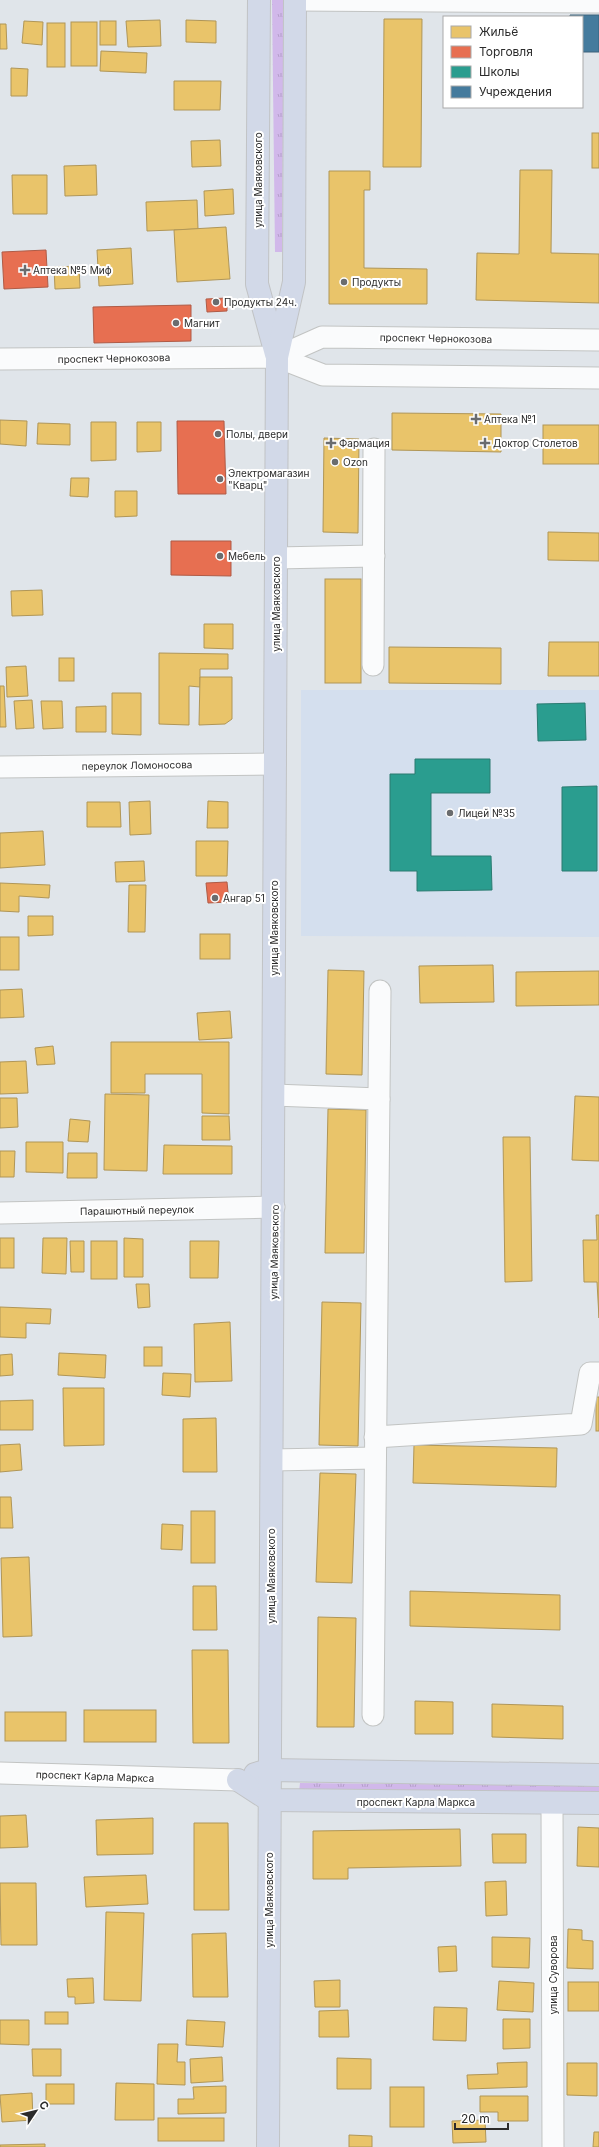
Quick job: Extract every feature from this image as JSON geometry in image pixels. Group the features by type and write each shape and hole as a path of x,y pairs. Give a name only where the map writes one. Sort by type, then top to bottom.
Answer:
{"main road":[{"name":"улица Маяковского","path":"259,0 257,284 277,357"},
{"name":"улица Маяковского","path":"268,2147 269,1770 274,1207 277,357 294,282 295,0"},
{"name":"проспект Карла Маркса","path":"238,1780 269,1770 599,1775"},
{"path":"238,1780 269,1800"},
{"name":"проспект Карла Маркса","path":"269,1800 599,1803"}],"street":[{"path":"295,0 599,2"},
{"name":"проспект Чернокозова","path":"277,357 322,337 599,340"},
{"name":"проспект Чернокозова","path":"0,359 277,357 323,375 599,378"},
{"path":"372,665 374,449"},
{"path":"276,558 374,556"},
{"name":"переулок Ломоносова","path":"0,767 275,764"},
{"path":"373,1715 380,990"},
{"path":"274,1095 379,1099"},
{"name":"Парашютный переулок","path":"0,1213 274,1207"},
{"path":"376,1437 581,1424 590,1373 599,1373"},
{"path":"272,1460 375,1458"},
{"name":"проспект Карла Маркса","path":"0,1773 238,1780"},
{"name":"улица Суворова","path":"552,1803 553,2147"}],"shaded area":[{"name":"Лицей №35","path":"301,690 599,690 599,937 301,936"}],"green space":[{"path":"272,0 284,0 282,252 275,252"},
{"path":"300,1783 599,1786 599,1793 299,1792"}],"building: Жильё":[{"path":"384,19 422,19 421,167 383,167"},
{"path":"160,20 161,46 128,47 126,21"},
{"path":"186,20 216,21 216,43 186,42"},
{"path":"24,21 43,22 42,45 22,43"},
{"path":"100,21 116,21 116,45 100,45"},
{"path":"71,22 97,22 97,66 71,66"},
{"path":"47,23 65,23 65,67 47,67"},
{"path":"0,24 6,24 7,49 0,49"},
{"path":"101,51 147,53 146,73 100,71"},
{"path":"11,68 28,69 27,96 11,96"},
{"path":"174,81 221,81 220,110 174,110"},
{"path":"592,133 599,133 599,168 592,168"},
{"path":"220,140 221,166 192,167 191,141"},
{"path":"96,165 97,195 65,196 64,166"},
{"path":"520,170 552,170 551,253 599,254 599,303 476,300 477,253 519,254"},
{"path":"329,171 370,171 370,190 364,190 364,268 427,269 427,304 329,304"},
{"path":"12,175 47,175 47,214 13,214"},
{"path":"233,189 234,214 205,216 204,191"},
{"path":"197,200 198,229 147,231 146,202"},
{"path":"226,227 230,279 177,282 174,230"},
{"path":"131,248 133,284 99,286 97,250"},
{"path":"79,266 80,288 55,289 54,267"},
{"path":"392,413 501,414 501,452 392,450"},
{"path":"0,420 27,421 26,446 0,444"},
{"path":"91,422 116,422 116,460 91,461"},
{"path":"137,422 161,422 161,451 137,452"},
{"path":"38,423 70,424 70,445 37,444"},
{"path":"543,425 599,425 599,464 543,464"},
{"path":"324,438 359,439 358,533 323,532"},
{"path":"71,478 89,478 88,497 70,496"},
{"path":"115,491 137,491 137,516 115,517"},
{"path":"548,532 599,533 599,561 548,560"},
{"path":"325,579 361,579 361,683 325,683"},
{"path":"42,590 43,615 12,616 11,591"},
{"path":"204,624 233,624 233,649 204,648"},
{"path":"549,642 599,642 599,676 548,676"},
{"path":"389,647 501,648 501,684 389,683"},
{"path":"159,653 228,654 228,669 200,669 200,687 189,686 189,725 159,724"},
{"path":"59,658 74,658 74,681 59,681"},
{"path":"26,666 28,696 7,697 6,667"},
{"path":"200,677 232,677 232,719 225,724 199,725"},
{"path":"0,686 4,686 6,727 0,727"},
{"path":"112,693 141,693 141,735 112,734"},
{"path":"32,700 34,728 16,729 14,701"},
{"path":"41,701 62,701 63,728 43,729"},
{"path":"106,706 106,732 76,732 76,707"},
{"path":"150,801 151,834 130,835 129,802"},
{"path":"208,801 228,802 228,828 207,828"},
{"path":"87,802 120,802 121,827 87,827"},
{"path":"43,831 45,865 0,868 0,833"},
{"path":"196,841 228,841 227,876 196,876"},
{"path":"144,861 145,881 116,882 115,862"},
{"path":"0,883 50,885 49,898 19,896 19,912 0,911"},
{"path":"129,885 146,885 145,932 128,932"},
{"path":"28,916 53,916 53,935 28,936"},
{"path":"200,934 230,934 230,959 200,959"},
{"path":"0,937 19,937 19,970 0,970"},
{"path":"493,965 494,1002 420,1003 419,966"},
{"path":"328,970 364,971 362,1075 326,1074"},
{"path":"599,971 599,1005 516,1006 516,972"},
{"path":"22,989 24,1017 0,1018 0,990"},
{"path":"230,1011 232,1038 199,1040 197,1013"},
{"path":"111,1042 229,1042 229,1114 202,1113 202,1074 145,1074 145,1093 111,1093"},
{"path":"53,1046 55,1064 37,1065 35,1048"},
{"path":"26,1061 28,1093 0,1094 0,1062"},
{"path":"105,1094 149,1095 147,1171 104,1170"},
{"path":"575,1096 599,1097 599,1161 572,1160"},
{"path":"0,1098 17,1098 18,1127 0,1128"},
{"path":"328,1109 366,1110 364,1253 325,1253"},
{"path":"202,1116 229,1116 230,1140 202,1140"},
{"path":"70,1119 90,1121 88,1142 68,1141"},
{"path":"503,1137 530,1137 532,1281 505,1282"},
{"path":"26,1142 63,1142 63,1173 26,1172"},
{"path":"164,1145 232,1146 232,1174 163,1174"},
{"path":"0,1151 15,1151 14,1177 0,1177"},
{"path":"68,1153 97,1153 97,1178 67,1178"},
{"path":"596,1215 599,1215 599,1318 597,1282 584,1282 583,1240 597,1240"},
{"path":"0,1238 14,1238 14,1268 0,1268"},
{"path":"43,1238 67,1238 66,1274 42,1273"},
{"path":"124,1238 143,1239 143,1277 124,1277"},
{"path":"70,1241 84,1241 84,1272 71,1272"},
{"path":"91,1241 117,1241 117,1279 91,1279"},
{"path":"190,1241 219,1241 218,1278 190,1278"},
{"path":"136,1284 149,1284 150,1307 138,1308"},
{"path":"322,1302 361,1303 358,1446 319,1445"},
{"path":"0,1307 51,1309 50,1324 26,1323 26,1338 0,1337"},
{"path":"230,1322 232,1381 195,1382 194,1324"},
{"path":"144,1347 162,1347 162,1366 144,1366"},
{"path":"59,1353 106,1355 105,1378 58,1375"},
{"path":"12,1354 13,1375 0,1376 0,1355"},
{"path":"163,1373 191,1374 190,1397 162,1395"},
{"path":"63,1388 104,1388 104,1445 64,1446"},
{"path":"596,1397 599,1397 599,1431 596,1431"},
{"path":"33,1400 33,1430 0,1430 0,1401"},
{"path":"216,1418 217,1472 183,1472 183,1419"},
{"path":"20,1444 22,1470 0,1472 0,1445"},
{"path":"414,1445 557,1448 556,1487 413,1483"},
{"path":"320,1473 356,1474 352,1583 316,1582"},
{"path":"0,1497 11,1497 13,1528 0,1528"},
{"path":"191,1511 215,1511 215,1563 191,1563"},
{"path":"162,1524 183,1525 182,1550 161,1549"},
{"path":"29,1557 32,1636 3,1637 1,1558"},
{"path":"193,1586 216,1586 217,1630 193,1630"},
{"path":"410,1591 560,1595 560,1630 410,1626"},
{"path":"318,1617 356,1618 354,1727 317,1727"},
{"path":"192,1650 228,1650 229,1743 193,1743"},
{"path":"415,1701 453,1702 453,1734 415,1734"},
{"path":"492,1704 563,1706 563,1739 492,1737"},
{"path":"84,1710 156,1710 156,1742 84,1742"},
{"path":"5,1712 66,1712 66,1741 5,1741"},
{"path":"26,1815 28,1847 0,1848 0,1816"},
{"path":"153,1818 153,1854 97,1855 96,1820"},
{"path":"194,1823 228,1823 229,1910 194,1910"},
{"path":"578,1827 599,1828 599,1867 577,1866"},
{"path":"460,1829 461,1866 348,1868 348,1879 313,1879 313,1831"},
{"path":"492,1834 526,1834 526,1863 493,1863"},
{"path":"146,1875 148,1904 86,1907 84,1877"},
{"path":"506,1881 507,1915 486,1916 485,1882"},
{"path":"0,1883 36,1883 37,1945 1,1945"},
{"path":"106,1912 144,1913 141,2001 104,2000"},
{"path":"568,1929 582,1930 582,1940 593,1941 593,1969 567,1968"},
{"path":"226,1933 228,1997 193,1997 192,1934"},
{"path":"492,1937 530,1938 529,1968 492,1967"},
{"path":"456,1946 457,1971 439,1972 438,1947"},
{"path":"93,1978 94,2003 75,2004 75,1997 68,1997 67,1979"},
{"path":"340,1980 340,2007 315,2007 314,1981"},
{"path":"499,1981 534,1983 533,2012 497,2010"},
{"path":"568,1982 599,1982 599,2011 568,2011"},
{"path":"434,2007 467,2008 466,2041 433,2040"},
{"path":"348,2010 349,2037 319,2037 319,2011"},
{"path":"45,2012 68,2012 68,2024 45,2024"},
{"path":"503,2019 530,2019 530,2048 503,2049"},
{"path":"0,2020 29,2020 29,2045 0,2044"},
{"path":"187,2020 225,2022 223,2047 186,2045"},
{"path":"158,2044 178,2044 177,2062 185,2062 185,2085 157,2084"},
{"path":"32,2049 61,2049 61,2076 33,2076"},
{"path":"222,2057 223,2081 191,2083 190,2059"},
{"path":"337,2058 371,2059 371,2089 337,2089"},
{"path":"527,2062 527,2087 468,2089 467,2075 498,2074 497,2063"},
{"path":"567,2063 597,2063 597,2096 567,2095"},
{"path":"116,2083 154,2084 154,2120 115,2120"},
{"path":"46,2084 74,2084 74,2104 46,2104"},
{"path":"226,2086 226,2113 178,2114 178,2099 194,2099 193,2087"},
{"path":"390,2087 424,2087 424,2127 390,2127"},
{"path":"32,2093 33,2120 2,2122 0,2095"},
{"path":"480,2096 528,2096 528,2121 498,2121 498,2112 480,2112"},
{"path":"158,2118 224,2118 224,2141 158,2141"},
{"path":"485,2120 486,2142 453,2143 452,2121"},
{"path":"594,2132 599,2132 599,2147 593,2147"},
{"path":"349,2135 372,2136 372,2147 349,2147"},
{"path":"45,2144 45,2147 0,2147 0,2145"}],"building: Торговля":[{"name":"Аптека №5 Миф","path":"46,250 48,287 4,289 2,252"},
{"path":"227,298 227,311 207,312 206,299"},
{"path":"191,305 191,341 94,343 93,307"},
{"path":"177,421 224,421 226,494 178,494"},
{"path":"171,541 231,541 231,576 171,575"},
{"path":"227,882 229,902 208,903 206,883"}],"building: Школы":[{"path":"585,703 586,740 538,741 537,704"},
{"path":"415,759 490,759 490,793 431,793 431,856 491,856 492,890 417,891 417,871 390,871 390,774 415,774"},
{"path":"597,786 597,871 562,871 562,787"}],"building: Учреждения":[{"path":"599,15 599,52 583,52 583,16 570,16"}],"place":[{"name":"Аптека №5 Миф","path":"25,270"},
{"name":"Продукты","path":"344,282"},
{"name":"Продукты 24ч.","path":"216,302"},
{"name":"Магнит","path":"176,323"},
{"name":"Аптека №1","path":"476,419"},
{"name":"Полы, двери","path":"218,434"},
{"name":"Фармация","path":"331,443"},
{"name":"Доктор Столетов","path":"485,443"},
{"name":"Ozon","path":"335,462"},
{"name":"Электромагазин \"Кварц\"","path":"220,479"},
{"name":"Мебель","path":"220,556"},
{"name":"Лицей №35","path":"450,813"},
{"name":"Ангар 51","path":"215,898"}]}
